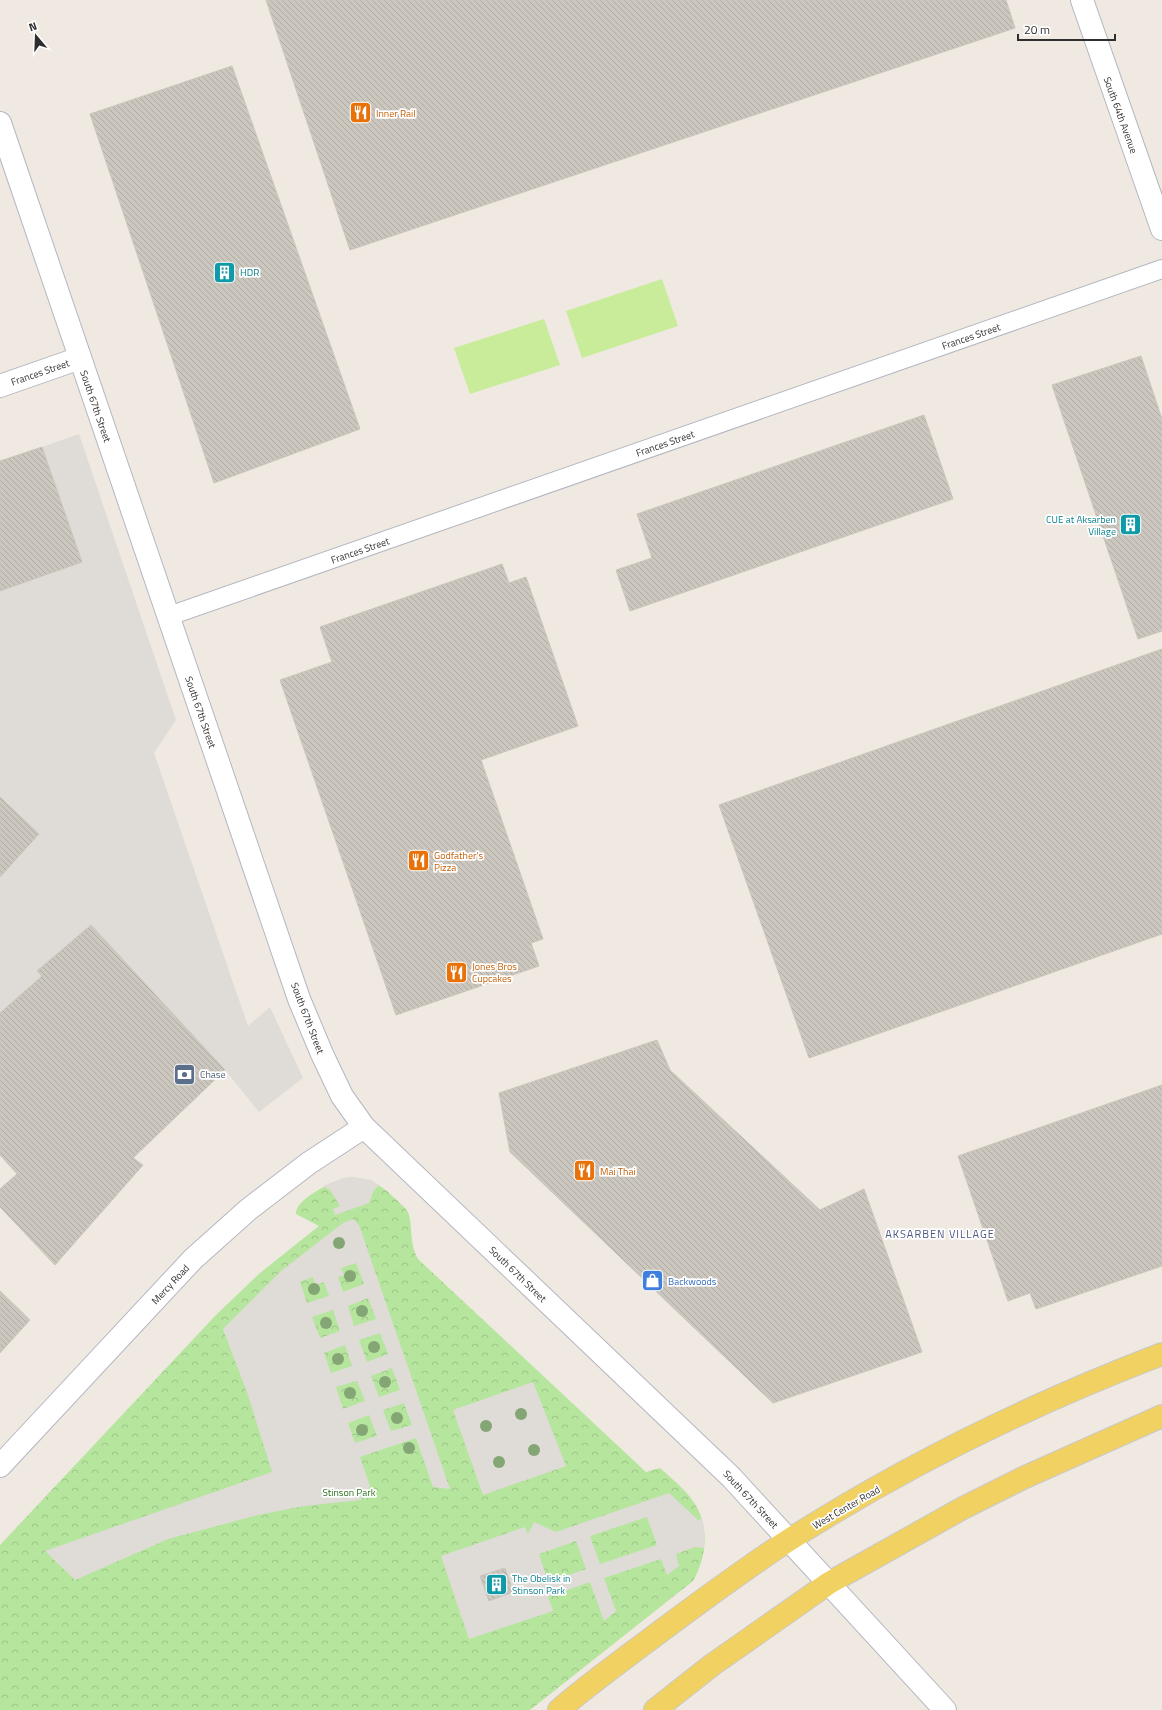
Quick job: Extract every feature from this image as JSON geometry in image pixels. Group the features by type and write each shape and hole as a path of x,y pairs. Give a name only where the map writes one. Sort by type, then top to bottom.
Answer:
{"main road":[{"name":"South 64th Avenue","path":"1082,0 1162,229"},
{"name":"South 67th Street","path":"0,123 299,999 322,1054 342,1096 364,1127 731,1477 945,1710"},
{"name":"Frances Street","path":"0,386 80,358"},
{"name":"Mercy Road","path":"0,1466 193,1259 249,1209 309,1163 364,1127"},
{"name":"West Center Road","path":"559,1710 674,1621 789,1540 890,1481 1001,1423 1084,1385 1162,1354"},
{"path":"655,1710 712,1665 829,1583 963,1508 1023,1478 1162,1416"}],"lane":[{"name":"Frances Street","path":"169,616 1162,269"}],"green space":[{"path":"662,279 678,326 582,358 566,311"},
{"path":"544,319 560,365 470,394 454,348"},
{"name":"Stinson Park","path":"351,1177 361,1178 375,1183 405,1208 410,1218 413,1247 419,1260 646,1472 660,1468 690,1497 702,1520 705,1541 704,1551 698,1572 693,1581 530,1710 0,1710 0,1545 216,1315 260,1273 319,1226 296,1214 297,1208 302,1202 327,1185"}],"shaded area":[{"path":"79,434 176,720 154,753 248,1026 270,1007 303,1078 259,1112 225,1070 91,925 37,971 42,976 0,1013 0,875 39,834 0,797 0,591 82,562 42,447"},
{"path":"351,1177 371,1180 379,1185 374,1190 369,1203 335,1215 333,1209 340,1206 330,1190 323,1186 343,1178"},
{"path":"353,1219 359,1225 450,1489 433,1487 416,1438 360,1457 370,1486 361,1500 304,1506 258,1515 168,1539 75,1580 45,1551 272,1472 248,1395 223,1329 281,1271 343,1223","holes":["356,1263 364,1284 343,1292 338,1277 344,1275 341,1268","313,1277 315,1285 324,1282 329,1296 307,1303 300,1282","368,1298 376,1319 354,1326 348,1306","333,1310 340,1331 320,1338 312,1317","380,1333 388,1354 367,1362 359,1340","345,1345 352,1366 331,1373 324,1353","392,1368 400,1390 379,1397 371,1376","357,1381 365,1401 343,1409 336,1387","404,1403 412,1425 391,1431 383,1410","369,1415 377,1436 355,1443 348,1423"]},
{"path":"533,1382 566,1466 483,1495 453,1410"},
{"path":"669,1493 698,1520 702,1519 704,1528 704,1548 695,1547 676,1554 679,1566 667,1575 661,1559 604,1578 616,1611 604,1621 590,1582 548,1597 553,1611 469,1639 441,1556 525,1527 528,1534 534,1522 556,1532","holes":["647,1517 657,1545 600,1564 590,1536","576,1541 586,1569 548,1582 539,1554","505,1568 513,1592 489,1601"]}],"building":[{"path":"266,0 1006,0 1015,28 350,250"},
{"name":"HDR","path":"232,66 360,429 214,483 90,114"},
{"name":"CUE at Aksarben Village","path":"1141,356 1162,419 1162,631 1138,639 1052,385"},
{"path":"924,415 953,499 630,611 616,570 652,558 637,514"},
{"path":"42,447 82,562 0,591 0,461"},
{"path":"502,564 509,583 526,577 578,726 481,760 543,939 531,943 539,966 396,1015 280,680 332,662 320,627"},
{"path":"1162,649 1162,934 809,1058 719,805"},
{"path":"0,797 39,834 0,877"},
{"path":"91,925 225,1070 133,1158 143,1165 55,1265 0,1207 0,1189 17,1174 0,1155 0,1013 42,976 37,971"},
{"path":"657,1040 670,1070 820,1210 864,1189 922,1352 773,1403 510,1152 499,1093"},
{"path":"1162,1085 1162,1266 1036,1309 1030,1293 1008,1301 958,1156"},
{"path":"0,1291 30,1320 0,1353"},
{"name":"The Obelisk in Stinson Park","path":"505,1568 513,1592 489,1601 480,1576"}],"place":[{"name":"Inner Rail","path":"361,113"},
{"name":"HDR","path":"224,272"},
{"name":"CUE at Aksarben Village","path":"1131,525"},
{"name":"Godfather's Pizza","path":"419,861"},
{"name":"Jones Bros Cupcakes","path":"457,972"},
{"name":"Chase","path":"185,1074"},
{"name":"Mai Thai","path":"585,1171"},
{"name":"Backwoods","path":"653,1281"},
{"name":"The Obelisk in Stinson Park","path":"497,1584"}],"district":[{"name":"AKSARBEN VILLAGE","path":"940,1234"}]}
